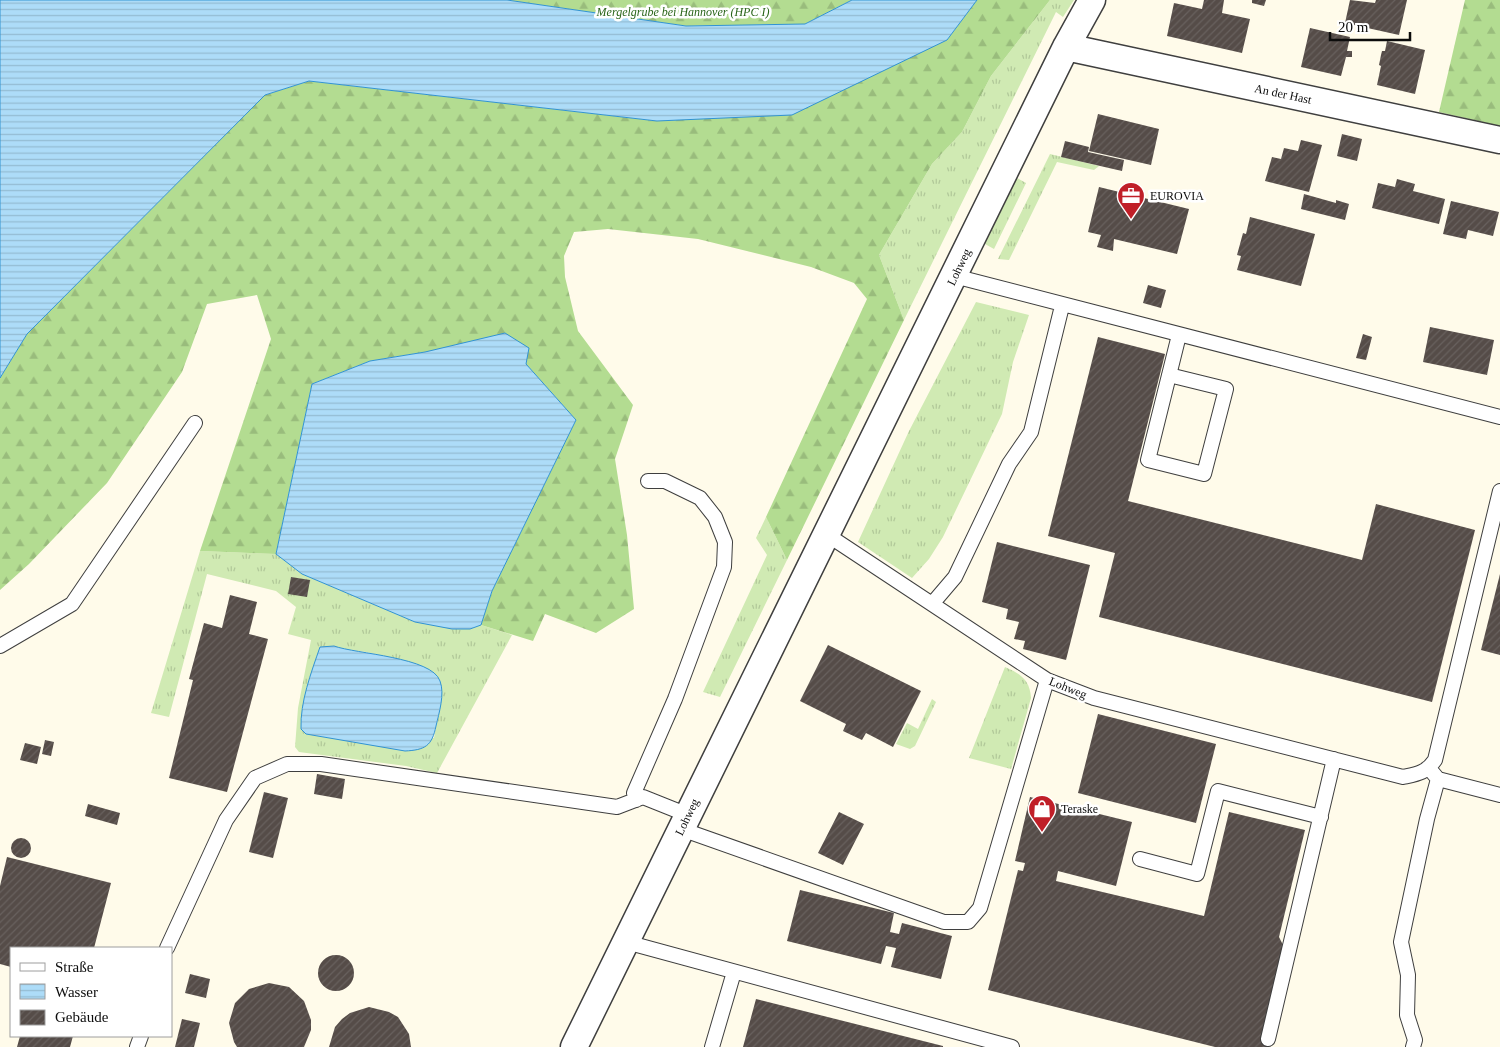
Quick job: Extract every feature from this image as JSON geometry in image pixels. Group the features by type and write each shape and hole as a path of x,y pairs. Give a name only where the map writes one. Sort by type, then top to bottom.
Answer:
{"street":[{"name":"Lohweg","path":"574,1047 1066,47 1092,0"},
{"name":"An der Hast","path":"1066,47 1500,140"}],"lane":[{"path":"954,276 1062,306 1500,417"},
{"path":"932,604 955,577 1009,464 1031,432 1062,306"},
{"path":"1169,375 1226,390 1204,474 1148,460 1169,375 1179,335"},
{"path":"0,646 72,604 195,423"},
{"path":"636,800 634,793 675,699 724,567 726,542 714,517 700,498 665,481 648,481"},
{"path":"1413,1047 1415,1040 1407,1015 1408,975 1401,942 1427,818 1435,760 1500,491"},
{"name":"Lohweg","path":"826,534 1047,680 1094,698 1403,777 1434,774"},
{"path":"168,947 226,820 255,778 287,764 321,764 617,808 643,797 685,822 944,922 968,922 980,908 1047,680"},
{"path":"1268,1039 1321,817 1339,761"},
{"path":"1434,774 1500,795"},
{"path":"1140,859 1197,874 1218,791 1321,817"},
{"path":"626,942 1012,1047"},
{"path":"712,1047 734,972"}],"green space":[{"name":"Mergelgrube bei Hannover (HPC I)","path":"507,0 852,0 805,24 686,26"},
{"path":"977,0 1050,0 991,76 962,132 932,164 879,255 904,320 787,560 766,517 867,299 854,283 811,267 698,239 608,229 574,232 564,256 565,277 578,331 633,405 615,459 627,535 634,609 596,633 545,614 533,641 481,625 492,591 576,420 526,364 425,352 370,361 312,384 276,554 200,551 271,339 257,295 207,304 182,372 107,483 29,564 0,590 0,378 27,334 265,95 309,81 657,121 947,40"},
{"path":"1050,0 1074,0 1063,17 1056,12 904,320 879,255 932,164 962,132 991,76"},
{"path":"1465,0 1500,0 1500,126 1439,112"},
{"path":"1050,154 1099,166 1094,170 1057,162 1009,260 998,259"},
{"path":"1017,178 1026,183 994,249 985,244"},
{"path":"976,302 1029,315 1013,362 1002,414 943,537 929,559 912,578 858,542 909,431"},
{"path":"766,517 787,560 720,697 703,692 767,555 756,538"},
{"path":"200,551 276,554 302,574 415,622 470,629 481,625 512,635 437,773 406,766 299,752 295,747 298,708 311,640 288,634 296,607 276,591 207,574 169,717 151,713","holes":["320,647 366,652 416,664 440,680 442,690 434,738 343,739 310,734 301,729 302,710"]},
{"path":"1005,667 1024,678 1029,687 1031,698 1011,769 969,758"},
{"path":"932,699 936,702 915,746 910,749 896,744 907,723 918,729"}],"water":[{"path":"0,0 507,0 686,26 805,24 852,0 977,0 947,40 792,115 657,121 309,81 265,95 27,334 0,378"},
{"path":"505,333 529,348 526,364 576,420 492,591 481,625 470,629 452,629 415,622 302,574 276,554 312,384 370,361 425,352"},
{"path":"334,646 409,661 434,673 440,681 442,698 434,733 427,746 405,751 306,734 301,729 304,698 320,647"}],"building":[{"path":"1204,0 1224,0 1222,13 1250,19 1242,53 1167,36 1174,3 1202,9"},
{"path":"1252,0 1266,0 1264,6 1252,3"},
{"path":"1350,0 1375,3 1376,0 1407,0 1399,35 1345,23"},
{"path":"1310,28 1350,37 1347,51 1352,51 1352,57 1346,57 1341,76 1301,67"},
{"path":"1387,41 1425,50 1415,94 1377,85 1381,55 1382,51 1385,51"},
{"path":"1098,114 1159,129 1151,165 1089,151"},
{"path":"1342,134 1362,139 1357,161 1337,156"},
{"path":"1301,140 1322,145 1309,192 1265,181 1272,157 1281,159 1284,148 1298,151"},
{"path":"1065,141 1089,147 1088,152 1124,160 1122,171 1061,157"},
{"path":"1397,179 1415,184 1413,191 1445,199 1439,224 1372,208 1378,183 1395,187"},
{"path":"1099,187 1189,209 1177,254 1114,239 1113,251 1097,247 1101,235 1088,232"},
{"path":"1304,194 1336,203 1336,200 1349,204 1345,220 1301,209"},
{"path":"1451,201 1499,212 1493,236 1468,230 1466,239 1443,234"},
{"path":"1250,217 1315,234 1301,286 1237,270 1241,256 1237,255 1243,233 1246,234"},
{"path":"1148,285 1166,290 1161,308 1143,303"},
{"path":"1430,327 1494,340 1487,375 1423,362"},
{"path":"1363,334 1372,337 1366,360 1356,358"},
{"path":"1098,337 1165,354 1128,501 1362,560 1376,504 1475,530 1432,702 1099,617 1115,553 1048,536"},
{"path":"997,542 1090,565 1066,660 1023,649 1025,641 1014,639 1019,622 1006,619 1008,609 982,602"},
{"path":"1500,574 1500,655 1481,650"},
{"path":"291,577 310,580 307,597 288,594"},
{"path":"230,595 257,602 249,634 268,639 227,792 169,778 193,680 189,679 204,623 222,628"},
{"path":"828,645 921,691 893,747 866,733 862,740 843,731 846,724 800,701"},
{"path":"1098,714 1216,744 1196,823 1078,793"},
{"path":"45,740 54,742 51,756 42,754"},
{"path":"25,743 41,747 37,764 20,760"},
{"path":"317,774 345,779 342,799 314,794"},
{"path":"264,792 288,798 273,858 249,852"},
{"path":"1030,797 1132,822 1116,886 1058,871 1056,881 1204,916 1229,812 1305,830 1279,937 1289,957 1267,1047 1215,1047 988,990 1018,870 1023,871 1025,863 1015,861"},
{"path":"88,804 120,813 117,825 85,816"},
{"path":"839,812 864,824 843,865 818,853"},
{"path":"21,838 28,841 31,848 28,855 21,858 14,855 11,848 14,841"},
{"path":"7,857 111,883 94,947 10,947 10,967 0,964 0,886"},
{"path":"800,890 894,913 890,932 899,934 902,923 952,936 941,979 891,967 896,948 886,946 881,964 787,941"},
{"path":"336,955 343,956 349,960 353,966 353,980 349,986 343,990 336,991 329,990 323,986 319,980 318,973 319,966 323,960 329,956"},
{"path":"190,974 210,979 206,998 185,993"},
{"path":"269,983 289,987 304,1001 311,1020 311,1030 304,1047 237,1047 234,1042 229,1023 235,1003 249,989"},
{"path":"756,999 943,1046 943,1047 743,1047"},
{"path":"369,1007 389,1012 398,1017 409,1034 411,1047 329,1047 335,1027 342,1019 350,1013"},
{"path":"182,1019 200,1023 194,1047 175,1047"},
{"path":"20,1037 73,1037 70,1047 17,1047"}],"place":[{"name":"EUROVIA","path":"1131,220"},
{"name":"Teraske","path":"1042,833"}]}
